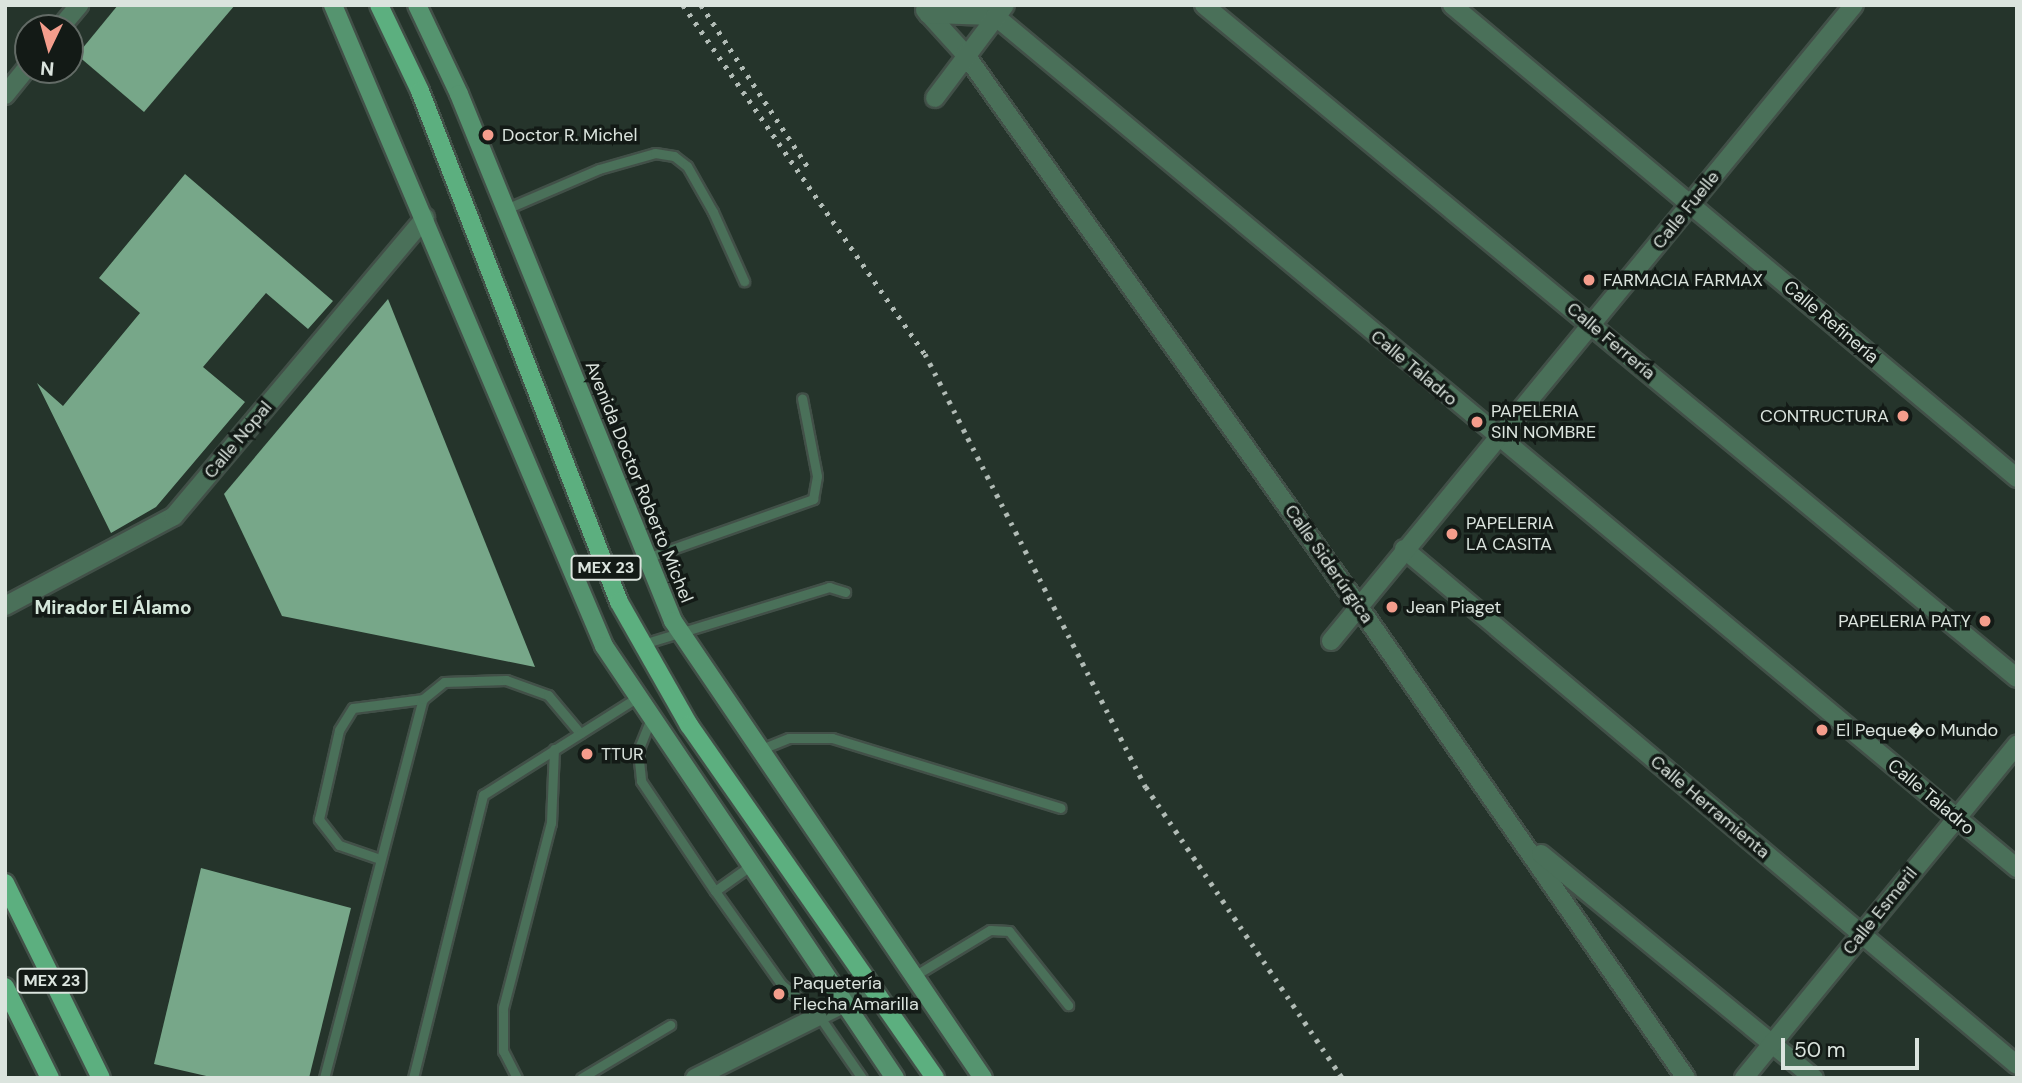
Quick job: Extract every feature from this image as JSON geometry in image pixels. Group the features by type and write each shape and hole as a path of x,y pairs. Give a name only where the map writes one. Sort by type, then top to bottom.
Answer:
{"main road":[{"path":"333,5 425,218 582,601 635,699 895,1078"},
{"name":"MEX 23","path":"379,5 420,91 607,572 643,645 689,725 935,1078"},
{"name":"Avenida Doctor Roberto Michel","path":"417,5 506,209 646,559 680,632 983,1078"},
{"name":"MEX 23","path":"5,883 101,1078"},
{"name":"MEX 23","path":"5,987 50,1078"}],"street":[{"name":"Calle Ferrería","path":"1204,5 2017,678"},
{"name":"Calle Refinería","path":"1452,5 2017,478"},
{"name":"Calle Fuelle","path":"1331,641 1357,604 1592,325 1854,5"},
{"path":"924,9 1000,11"},
{"name":"Calle Siderúrgica","path":"924,9 965,54 1525,841 1686,1078"},
{"path":"935,98 965,54 1000,11"},
{"name":"Calle Taladro","path":"1000,11 1497,438 2017,868"},
{"name":"Calle Nopal","path":"5,606 174,516 425,218"},
{"name":"Calle Herramienta","path":"1404,549 2017,1065"},
{"name":"Calle Esmeril","path":"1744,1078 2017,744"},
{"path":"1525,841 1814,1078"},
{"path":"695,1078 873,989"}],"lane":[{"path":"506,209 599,169 655,153 674,156 687,166 713,212 744,281"},
{"path":"607,572 813,499 817,476 802,398"},
{"path":"643,645 828,587 845,592"},
{"path":"377,858 339,845 319,819 339,730 354,708 423,699 444,682 506,680 548,695 580,733"},
{"path":"324,1078 377,858 423,699"},
{"path":"413,1078 476,810 491,786 635,699"},
{"path":"650,721 638,751 641,781 781,984 819,1016 862,1078"},
{"path":"758,750 789,738 832,738 1061,808"},
{"path":"517,1078 503,1051 503,1008 551,823 554,749"},
{"path":"715,891 750,866"},
{"path":"914,976 990,929 1009,931 1068,1005"},
{"path":"581,1078 670,1025"}],"building":[{"path":"118,5 235,5 144,112 84,61 84,46"},
{"path":"185,174 333,301 308,329 266,293 203,367 245,402 156,507 111,533 37,383 63,406 140,313 99,278"},
{"path":"388,299 535,667 282,616 224,494"},
{"path":"201,868 351,908 309,1078 215,1078 154,1064"}],"railway":[{"path":"683,5 925,354 1146,787 1342,1078"},
{"path":"701,5 807,166"}],"place":[{"name":"Doctor R. Michel","path":"488,135"},
{"name":"FARMACIA FARMAX","path":"1589,280"},
{"name":"CONTRUCTURA","path":"1903,416"},
{"name":"PAPELERIA SIN NOMBRE","path":"1477,422"},
{"name":"PAPELERIA LA CASITA","path":"1452,534"},
{"name":"Jean Piaget","path":"1392,607"},
{"name":"PAPELERIA PATY","path":"1985,621"},
{"name":"El Peque�o Mundo","path":"1822,730"},
{"name":"TTUR","path":"587,754"},
{"name":"Paquetería Flecha Amarilla","path":"779,994"}],"district":[{"name":"Mirador El Álamo","path":"113,608"}]}
